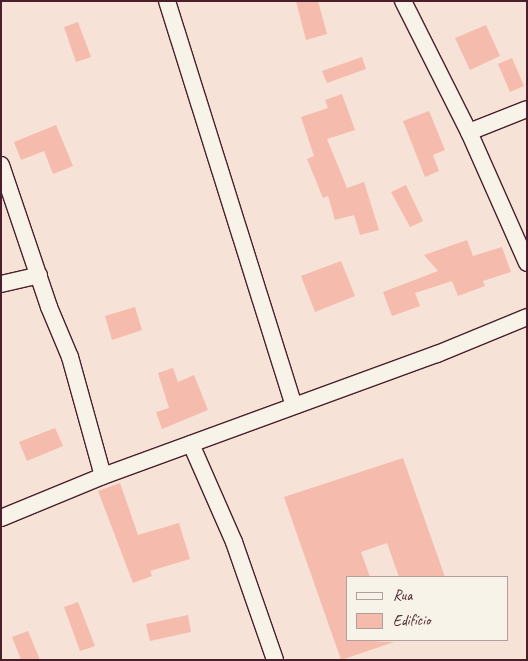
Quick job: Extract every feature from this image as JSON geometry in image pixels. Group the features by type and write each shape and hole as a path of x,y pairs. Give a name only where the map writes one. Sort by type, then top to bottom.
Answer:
{"street":[{"path":"167,1 294,406"},
{"path":"403,1 469,132 527,263"},
{"path":"469,132 527,109"},
{"path":"1,165 70,357 103,476"},
{"path":"1,284 39,275"},
{"path":"1,518 103,476 294,406 527,317"},
{"path":"190,444 234,542 274,660"}],"building":[{"path":"296,1 318,1 327,34 306,40"},
{"path":"78,22 91,57 76,62 64,27"},
{"path":"486,25 500,56 470,70 455,38"},
{"path":"362,57 366,69 327,83 322,71"},
{"path":"512,58 524,86 510,92 498,64"},
{"path":"342,94 355,130 327,139 347,188 364,182 379,230 360,235 354,215 335,220 328,196 323,198 307,159 314,156 301,117 328,108 325,100"},
{"path":"429,111 445,150 433,155 439,171 425,177 403,121"},
{"path":"56,125 73,166 53,174 44,151 21,160 14,142"},
{"path":"406,185 423,221 410,227 391,192"},
{"path":"467,240 473,256 502,247 511,272 483,281 485,286 458,296 452,281 415,293 420,306 392,316 383,292 438,271 424,255"},
{"path":"341,261 355,296 315,312 301,276"},
{"path":"135,307 142,330 112,340 105,316"},
{"path":"173,368 178,382 194,375 208,410 162,429 156,412 169,408 158,373"},
{"path":"55,428 63,446 27,461 19,442"},
{"path":"403,458 445,576 399,576 387,543 361,552 370,576 346,576 346,641 394,642 341,660 284,497"},
{"path":"120,483 138,535 179,523 190,559 150,571 152,576 133,583 98,491"},
{"path":"78,602 95,646 80,651 64,607"},
{"path":"188,615 191,632 150,641 146,624"},
{"path":"28,631 40,660 21,660 12,637"}]}
